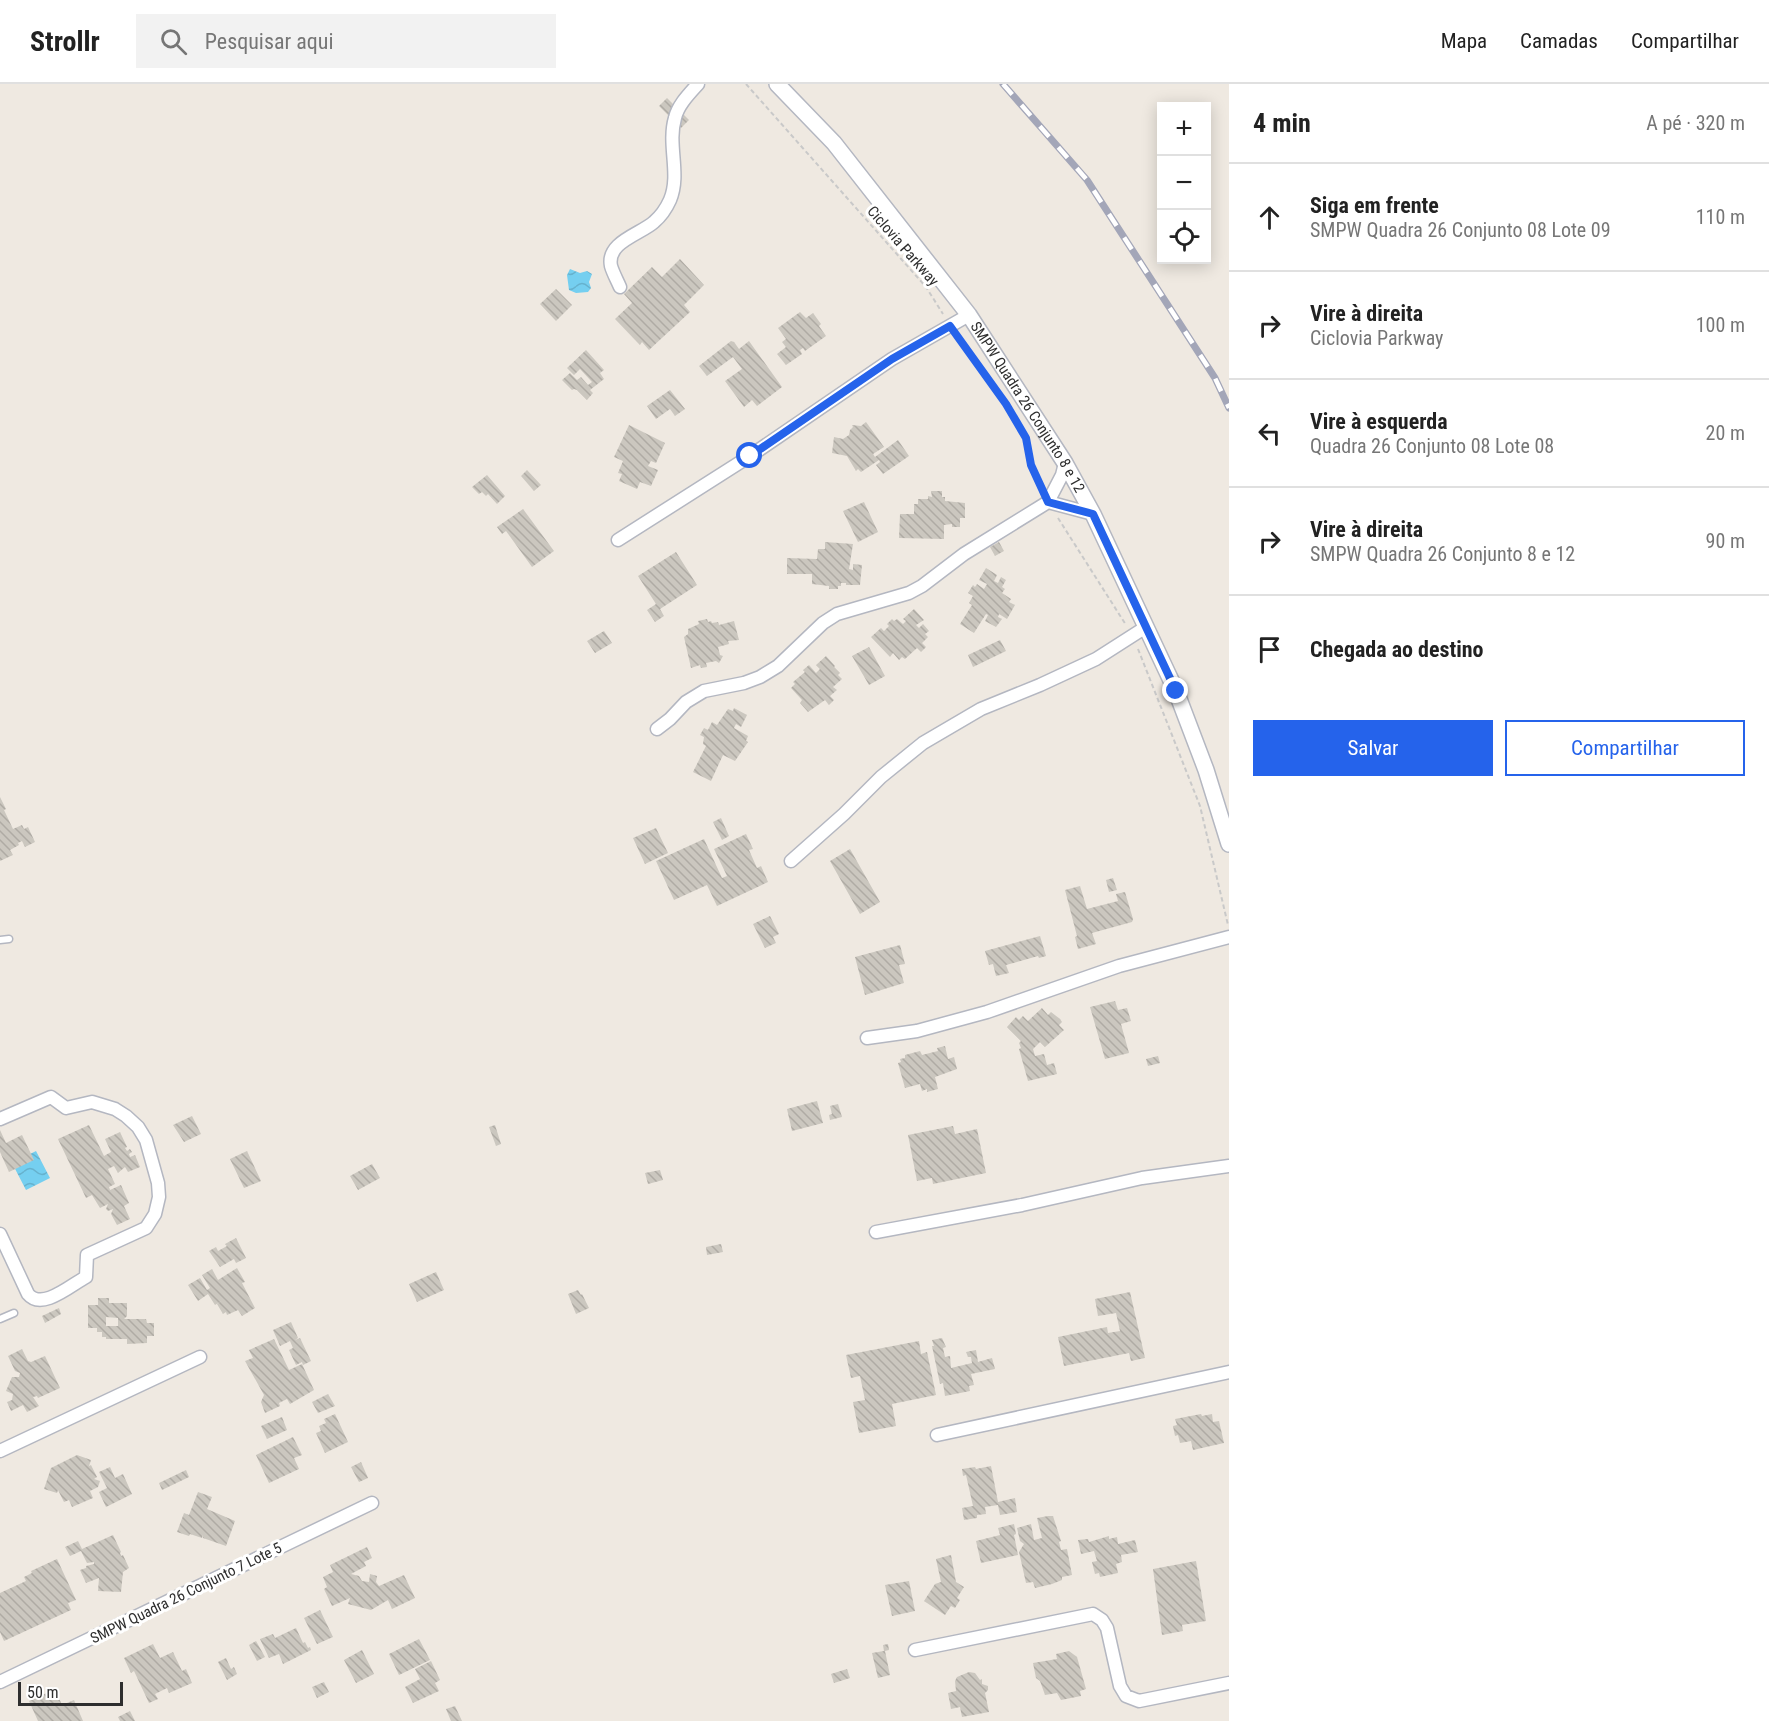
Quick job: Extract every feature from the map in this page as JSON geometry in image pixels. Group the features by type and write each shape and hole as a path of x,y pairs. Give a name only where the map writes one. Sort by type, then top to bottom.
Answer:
{"street":[{"path":"620,287 611,265 611,259 623,242 653,224 664,212 671,197 675,178 673,129 675,117 698,84"},
{"name":"SMPW Quadra 26 Conjunto 8 e 12","path":"777,84 834,143 969,315 1065,463 1093,514 1139,631 1179,701 1206,770 1229,844"},
{"path":"618,540 750,456 892,359 969,315"},
{"path":"657,729 686,702 704,691 744,683 778,666 822,623 837,614 909,593 922,586 972,548 1048,502 1062,475 1065,463"},
{"path":"1048,502 1093,514"},
{"path":"791,861 844,814 881,777 923,743 981,709 1040,686 1096,659 1139,631"},
{"path":"867,1038 917,1031 987,1012 1119,966 1229,937"},
{"path":"0,1119 51,1097 66,1108 92,1102 115,1109 138,1127 146,1140 158,1183 159,1197 155,1214 146,1228 87,1255 86,1277 46,1300 32,1299 28,1294 0,1234"},
{"path":"876,1232 1022,1205 1142,1178 1229,1166"},
{"path":"0,1451 200,1357"},
{"path":"937,1435 1229,1372"},
{"name":"SMPW Quadra 26 Conjunto 7 Lote 5","path":"0,1682 372,1503"},
{"path":"915,1650 1093,1614 1102,1620 1107,1628 1120,1686 1126,1696 1139,1701 1229,1683"}],"lane":[{"path":"0,940 9,939"},
{"path":"0,1319 14,1313"}],"path":[{"name":"Ciclovia Parkway","path":"746,84 926,287 950,326 1006,404 1026,438 1031,465 1048,502 1139,631 1200,806 1229,931"}],"water":[{"path":"570,269 580,273 587,271 592,274 589,282 591,288 588,292 576,293 569,290 567,275"},
{"path":"36,1151 50,1178 26,1190 12,1163"}],"building":[{"path":"667,98 689,120 681,128 659,106"},
{"path":"680,259 704,285 684,305 690,312 649,350 642,342 640,345 615,319 632,303 624,294 652,267 662,277"},
{"path":"556,289 572,305 556,321 540,304"},
{"path":"800,312 806,318 813,313 826,336 805,351 803,348 800,350 802,354 786,365 777,354 786,347 782,342 786,339 778,328"},
{"path":"731,341 739,349 749,341 782,387 757,406 752,400 744,407 725,381 742,369 733,357 707,376 699,366"},
{"path":"586,350 604,370 600,373 604,379 590,390 593,393 587,400 562,380 570,373 577,380 581,377 588,385 592,382 580,369 574,375 567,368"},
{"path":"670,390 685,409 675,416 670,409 656,419 647,406"},
{"path":"866,422 884,447 873,454 875,457 898,440 909,456 883,474 876,465 880,462 879,460 861,472 858,469 856,471 847,456 832,453 834,437 843,439 849,435 852,425 861,426"},
{"path":"629,425 665,443 656,463 651,461 648,466 658,470 651,486 640,482 637,489 619,481 622,474 618,473 623,461 614,457"},
{"path":"527,470 541,485 534,491 521,476"},
{"path":"487,475 505,496 497,504 488,494 486,496 482,492 479,494 472,487"},
{"path":"931,491 942,491 945,501 965,503 965,518 960,518 960,527 952,527 952,524 944,525 944,539 899,538 900,514 914,514 914,504 918,504 918,499 932,497"},
{"path":"864,502 878,532 858,542 843,511"},
{"path":"523,509 554,551 532,567 506,531 502,534 497,527"},
{"path":"825,542 853,544 849,569 853,570 853,564 862,565 860,585 841,583 838,589 829,589 829,586 812,584 812,574 787,574 787,558 817,559 818,549 825,549"},
{"path":"999,542 1004,551 995,556 990,547"},
{"path":"676,552 697,585 660,609 664,616 655,622 647,610 656,604 638,576"},
{"path":"986,568 997,575 994,581 998,583 1001,577 1006,580 1002,593 1011,599 1009,602 1015,605 1007,619 999,614 998,617 1002,619 996,627 985,621 988,615 986,614 974,633 960,624 972,605 969,603 973,596 968,593 973,585 975,587 977,584 984,589 987,584 979,580"},
{"path":"914,609 924,620 916,625 919,628 923,624 929,631 925,634 928,637 922,643 926,647 921,652 917,648 905,659 902,657 899,660 893,653 890,657 871,637 881,628 884,631 892,619 894,621 897,619 903,624 906,621 903,619"},
{"path":"707,619 708,622 718,622 719,625 734,621 739,640 728,641 729,644 718,647 720,655 723,656 719,663 716,661 706,663 707,667 701,668 700,665 691,668 684,637 688,634 688,629 699,624 698,621"},
{"path":"604,631 612,643 595,653 587,641"},
{"path":"1000,640 1006,651 973,667 968,655"},
{"path":"869,647 885,676 869,685 852,656"},
{"path":"826,656 842,679 833,687 837,690 830,696 834,700 829,705 825,700 808,712 800,703 802,700 791,688 795,684 793,682 805,672 803,670 809,665 816,673 820,669 816,665"},
{"path":"734,708 747,715 741,727 736,724 734,728 748,736 746,741 748,742 735,761 723,755 711,781 693,772 706,746 703,744 704,737 700,735 704,728 708,730 712,722 717,725 728,709 733,711"},
{"path":"0,797 13,829 22,825 24,829 28,827 35,842 25,847 22,841 18,843 19,845 10,850 13,855 0,861"},
{"path":"721,818 729,836 722,840 713,822"},
{"path":"656,828 668,853 645,864 633,838"},
{"path":"746,834 753,849 749,850 757,868 761,866 768,882 717,906 707,885 674,900 656,861 704,839 722,878 727,876 714,849"},
{"path":"850,849 880,902 860,914 830,861"},
{"path":"1113,878 1117,890 1109,892 1106,880"},
{"path":"1080,886 1087,909 1118,901 1116,894 1125,892 1132,922 1092,933 1096,944 1078,949 1075,937 1077,936 1065,890"},
{"path":"770,916 779,934 773,937 776,943 765,948 753,924"},
{"path":"1040,936 1046,956 1006,965 1009,973 996,976 993,964 989,965 985,951"},
{"path":"900,945 905,964 899,965 904,983 865,995 855,957"},
{"path":"1115,1001 1118,1010 1127,1008 1131,1021 1121,1024 1129,1053 1105,1059 1090,1007"},
{"path":"1042,1008 1048,1015 1051,1012 1060,1019 1062,1022 1059,1025 1064,1030 1045,1047 1040,1042 1033,1049 1035,1056 1044,1054 1047,1065 1054,1063 1057,1074 1028,1081 1019,1049 1021,1041 1007,1027 1016,1017 1019,1020 1023,1016 1028,1021"},
{"path":"945,1046 948,1059 954,1057 957,1069 935,1077 938,1089 922,1091 920,1084 905,1088 898,1063 901,1062 900,1059 905,1058 905,1055 920,1051 922,1055 938,1051 937,1048"},
{"path":"1158,1056 1160,1063 1148,1066 1146,1059"},
{"path":"817,1101 823,1123 792,1131 787,1109"},
{"path":"838,1104 842,1117 830,1120 829,1115 832,1114 830,1106"},
{"path":"192,1116 201,1134 184,1142 173,1125"},
{"path":"89,1125 104,1156 111,1152 105,1139 120,1132 127,1147 125,1148 132,1152 129,1154 130,1157 135,1155 140,1167 128,1172 125,1167 118,1173 114,1166 108,1169 115,1184 109,1187 110,1190 121,1185 129,1203 124,1206 130,1219 117,1225 111,1214 113,1209 108,1211 106,1209 108,1204 100,1208 92,1195 86,1198 58,1139"},
{"path":"495,1125 501,1144 496,1146 489,1127"},
{"path":"953,1126 955,1134 977,1129 986,1173 933,1184 932,1178 917,1181 908,1135"},
{"path":"0,1130 6,1143 22,1135 34,1160 9,1172 0,1152"},
{"path":"247,1151 261,1181 244,1188 230,1159"},
{"path":"372,1164 380,1178 358,1190 350,1176"},
{"path":"660,1170 663,1180 648,1184 645,1173"},
{"path":"236,1238 246,1258 236,1263 234,1259 220,1267 209,1251 216,1247 218,1251"},
{"path":"721,1244 723,1252 707,1255 706,1247"},
{"path":"237,1268 255,1308 242,1316 238,1310 227,1315 226,1312 223,1314 217,1304 223,1300 215,1305 208,1294 198,1301 188,1285 200,1278 207,1290 210,1288 202,1275 212,1269 218,1280"},
{"path":"436,1272 444,1290 417,1302 409,1284"},
{"path":"578,1290 589,1308 576,1314 568,1294"},
{"path":"1130,1292 1145,1358 1131,1361 1129,1353 1064,1366 1058,1337 1107,1327 1108,1333 1120,1331 1116,1313 1098,1316 1095,1299"},
{"path":"98,1298 109,1298 109,1303 127,1303 127,1316 124,1319 146,1319 147,1323 154,1323 154,1336 147,1336 147,1343 127,1344 127,1339 102,1337 102,1332 97,1332 97,1328 88,1328 88,1305 98,1305","holes":["106,1317 118,1318 118,1326 106,1326"]},
{"path":"59,1308 61,1314 45,1323 42,1316"},
{"path":"291,1322 298,1338 295,1340 300,1338 311,1361 303,1365 302,1362 296,1365 289,1350 293,1348 290,1341 280,1346 273,1330"},
{"path":"942,1338 946,1347 943,1348 945,1357 950,1356 951,1368 972,1363 971,1357 968,1357 966,1352 976,1350 978,1362 992,1358 995,1369 971,1374 974,1385 969,1386 970,1391 945,1396 943,1383 940,1384 932,1346 934,1346 932,1340"},
{"path":"274,1339 289,1370 302,1364 314,1390 290,1404 287,1399 279,1403 280,1406 265,1413 261,1402 264,1395 245,1361 253,1358 249,1350"},
{"path":"919,1341 921,1354 927,1352 936,1395 892,1404 896,1426 859,1433 853,1402 865,1400 860,1376 851,1378 846,1355"},
{"path":"22,1349 28,1361 31,1362 45,1356 60,1388 38,1398 33,1397 39,1406 27,1412 23,1405 11,1411 7,1402 12,1400 13,1394 6,1391 12,1377 19,1377 20,1373 15,1371 8,1356"},
{"path":"328,1394 335,1406 318,1413 312,1402"},
{"path":"335,1414 348,1442 325,1453 316,1433 321,1431 319,1426 326,1423 324,1419"},
{"path":"1201,1414 1202,1416 1212,1414 1213,1422 1219,1421 1224,1443 1193,1450 1191,1441 1180,1443 1178,1435 1175,1436 1173,1426 1177,1425 1175,1419"},
{"path":"282,1417 287,1430 267,1439 261,1426"},
{"path":"293,1437 302,1455 294,1458 299,1469 269,1483 256,1455"},
{"path":"77,1455 91,1460 89,1466 91,1465 97,1477 94,1479 100,1481 98,1487 90,1491 93,1498 72,1507 69,1500 64,1502 58,1490 57,1493 44,1489 51,1468"},
{"path":"361,1462 368,1478 359,1482 351,1467"},
{"path":"991,1466 998,1502 1015,1498 1017,1512 1000,1515 998,1505 985,1507 986,1514 977,1515 977,1518 964,1520 962,1508 973,1506 966,1475 963,1476 962,1469"},
{"path":"110,1467 115,1478 123,1474 132,1494 106,1507 99,1492 107,1488 99,1472"},
{"path":"186,1470 189,1477 162,1490 159,1483"},
{"path":"198,1492 212,1497 207,1509 235,1521 226,1546 203,1538 203,1535 202,1538 177,1532 184,1513 189,1515"},
{"path":"1053,1516 1061,1541 1059,1542 1061,1550 1067,1549 1072,1575 1062,1577 1062,1580 1052,1584 1035,1588 1033,1582 1026,1583 1019,1552 1024,1544 1020,1541 1017,1528 1031,1524 1034,1540 1042,1538 1037,1518"},
{"path":"1014,1524 1018,1555 981,1563 976,1541 1000,1535 998,1528"},
{"path":"113,1535 121,1556 123,1555 129,1568 123,1572 121,1592 98,1591 99,1578 86,1583 80,1570 94,1562 87,1563 81,1551 70,1556 65,1547 78,1541 82,1549"},
{"path":"1109,1536 1109,1539 1117,1537 1118,1544 1135,1540 1138,1552 1121,1555 1122,1562 1116,1564 1118,1573 1100,1577 1099,1573 1095,1574 1092,1562 1097,1561 1094,1551 1081,1554 1078,1540 1088,1539 1089,1542"},
{"path":"367,1547 372,1558 364,1562 366,1566 351,1574 359,1576 362,1581 369,1582 370,1574 377,1576 376,1582 379,1586 404,1575 415,1598 392,1609 388,1600 371,1610 348,1604 350,1598 332,1606 324,1589 327,1587 323,1577 333,1572 330,1565"},
{"path":"951,1555 956,1582 964,1587 957,1598 960,1600 955,1608 951,1606 945,1615 924,1601 935,1584 941,1582 936,1559"},
{"path":"57,1559 76,1600 68,1603 71,1610 4,1641 0,1632 0,1593 26,1581 24,1577 32,1573 31,1571"},
{"path":"1196,1561 1206,1621 1182,1625 1183,1631 1162,1635 1153,1569"},
{"path":"909,1581 915,1611 892,1616 885,1585"},
{"path":"320,1610 333,1637 317,1644 304,1618"},
{"path":"296,1628 303,1643 305,1642 311,1650 283,1664 279,1654 269,1658 260,1639 273,1634 275,1638"},
{"path":"419,1639 430,1660 399,1675 389,1654"},
{"path":"256,1641 265,1657 257,1661 249,1645"},
{"path":"153,1644 160,1658 173,1652 182,1671 186,1669 192,1683 169,1693 167,1688 155,1694 158,1699 149,1703 134,1671 131,1673 124,1658"},
{"path":"888,1644 889,1650 885,1651 890,1675 878,1678 872,1653 884,1651 883,1645"},
{"path":"362,1650 374,1674 356,1683 344,1660"},
{"path":"1069,1651 1077,1657 1086,1689 1080,1691 1081,1696 1061,1700 1057,1693 1045,1695 1040,1681 1036,1678 1033,1663 1057,1659 1056,1654"},
{"path":"226,1658 231,1669 234,1667 237,1674 227,1680 218,1662"},
{"path":"431,1661 440,1680 435,1683 439,1691 413,1703 405,1687 420,1679 415,1669"},
{"path":"847,1669 850,1678 834,1683 831,1674"},
{"path":"969,1672 975,1673 980,1680 982,1679 982,1684 988,1686 985,1693 989,1712 962,1717 960,1707 951,1709 948,1693 956,1691 957,1677"},
{"path":"324,1682 329,1692 317,1698 312,1687"},
{"path":"55,1689 62,1705 74,1700 83,1721 38,1721 29,1701"},
{"path":"455,1706 462,1721 451,1721 446,1709"},
{"path":"130,1711 135,1721 120,1721 118,1717"}],"railway":[{"path":"1003,84 1087,180 1215,378 1229,408"}],"route":[{"path":"750,456 892,359 950,326 1006,404 1026,438 1031,465 1048,502 1093,514 1176,691"}]}
